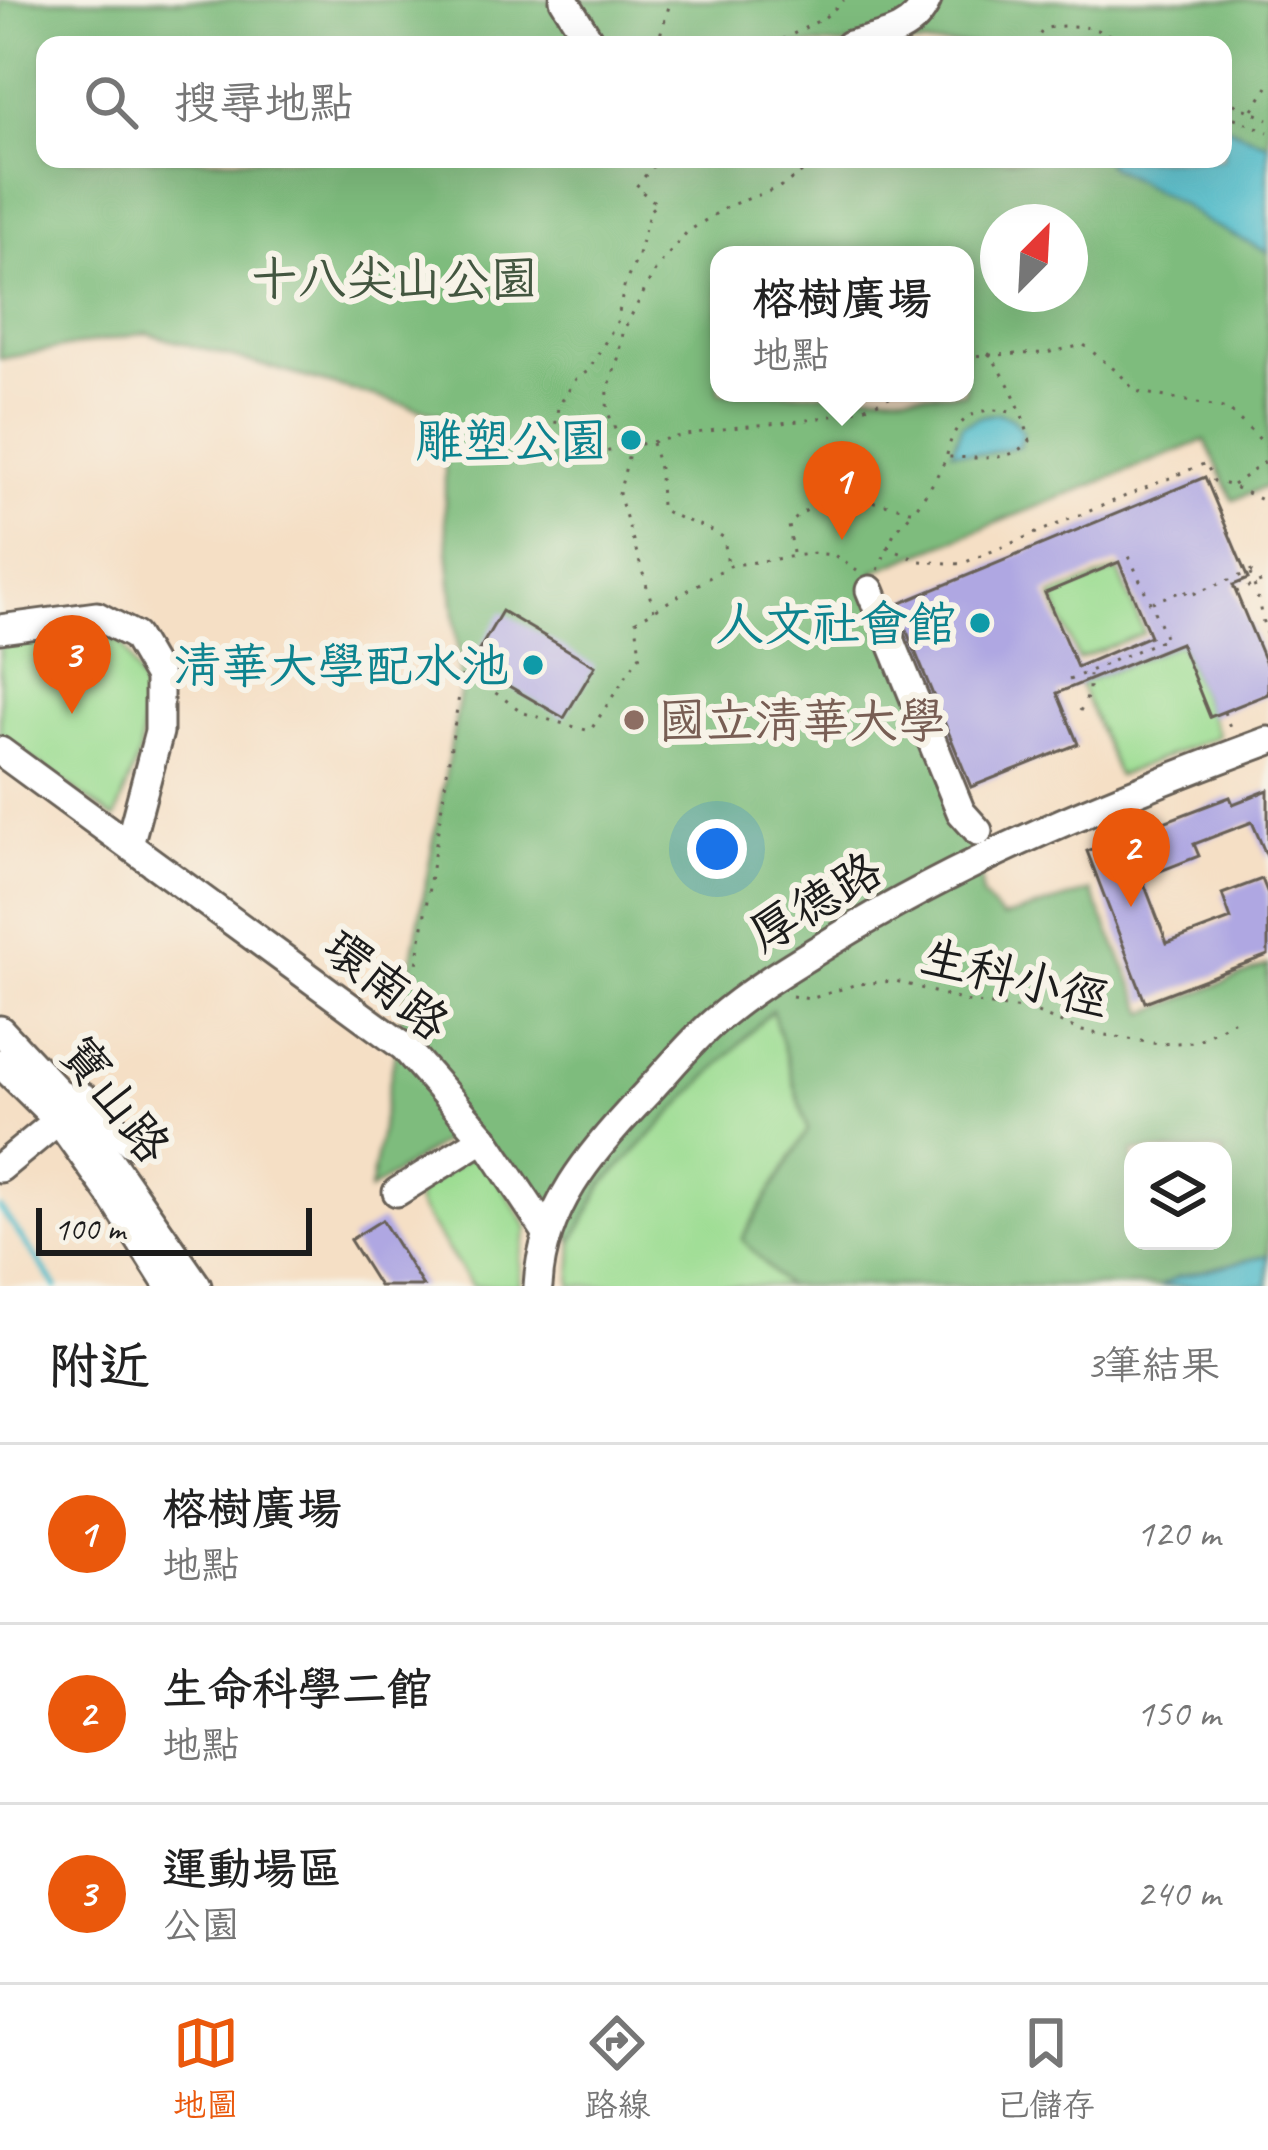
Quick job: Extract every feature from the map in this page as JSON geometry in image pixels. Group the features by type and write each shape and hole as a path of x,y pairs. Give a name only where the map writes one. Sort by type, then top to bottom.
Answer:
{"street":[{"path":"564,0 586,36"},
{"path":"885,36 920,16 927,0"},
{"path":"870,590 951,787 967,821 978,831"},
{"path":"0,629 97,616 135,636 159,677 159,732 129,845"},
{"name":"厚德路","path":"538,1286 547,1233 593,1149 714,1021 761,985 894,903 981,859 1120,796 1268,740"},
{"name":"環南路","path":"0,751 404,1048 484,1138 547,1233"},
{"name":"寶山路","path":"0,1030 197,1286"},
{"name":"寶山路","path":"0,1064 66,1114 170,1286"},
{"path":"0,1168 83,1097 131,1143"},
{"path":"397,1192 484,1138"}],"path":[{"path":"660,36 671,0"},
{"path":"789,36 824,18 844,0"},
{"path":"1039,36 1043,29 1064,24 1112,36"},
{"path":"1252,111 1268,87"},
{"path":"1232,103 1268,119"},
{"path":"1232,117 1268,132"},
{"path":"652,168 637,188 657,204 650,210 625,283 617,322 588,371 576,379 558,407 554,435 596,454 728,428 800,422 881,402"},
{"path":"631,446 616,434 607,410 608,389 622,333 656,269 686,232 728,206 778,188 808,168"},
{"path":"974,355 1046,353 1084,345 1135,391 1228,409 1268,447"},
{"path":"947,457 994,458 1021,451 1030,441 1008,378 988,353"},
{"path":"870,590 894,533 934,483 958,424 987,409 1020,415"},
{"path":"651,442 661,509 680,521 703,523 724,538 729,566"},
{"path":"631,446 619,494 655,611"},
{"path":"1232,485 1268,460"},
{"path":"887,547 919,561 961,564 1206,463 1214,482 1268,502"},
{"path":"794,554 789,525 824,500 861,499 914,511"},
{"path":"404,1048 464,670 524,713 590,731 640,655 636,621 729,566 794,554 833,555 855,567 870,590"},
{"path":"1069,680 1166,638 1130,556"},
{"path":"1150,603 1185,590 1187,596 1259,568"},
{"path":"1250,572 1268,639"},
{"path":"1236,592 1268,579"},
{"path":"1080,711 1089,694 1088,672"},
{"path":"1224,712 1237,745"},
{"name":"生科小徑","path":"791,995 810,999 857,984 896,981 968,1002 1030,1010 1082,1030 1159,1045 1195,1042 1238,1018"}],"green space":[{"name":"十八尖山公園","path":"0,0 1268,0 1268,486 1233,500 1205,440 875,571 978,837 982,896 1002,918 1091,891 1146,1013 1268,965 1268,1286 786,1286 742,1239 808,1130 772,1010 602,1186 573,1242 515,1167 462,1129 370,1190 461,689 445,517 445,416 146,333 0,359"},
{"path":"1118,570 1144,633 1078,659 1052,596"},
{"path":"92,630 122,643 145,692 140,752 115,819 0,736 0,641"},
{"path":"1180,643 1218,736 1118,776 1080,684"},
{"path":"772,1009 808,1130 742,1238 786,1286 571,1286 573,1242 602,1186"},
{"path":"473,1154 484,1157 528,1228 520,1259 520,1286 472,1286 416,1202 420,1190"}],"water":[{"path":"1232,129 1268,144 1268,252 1113,168 1232,168"},
{"path":"998,413 1012,418 1023,432 1020,446 984,454 952,451 962,425"},
{"path":"1268,1255 1268,1286 1160,1286 1177,1277"}],"building":[{"name":"人文社會館","path":"1205,477 1248,579 1233,585 1268,669 1268,694 1210,717 1180,643 1057,693 1078,744 971,787 896,605","holes":["1119,562 1150,636 1077,667 1045,593"]},
{"name":"清華大學配水池","path":"502,611 595,666 564,718 471,664"},
{"path":"1268,790 1268,859 1252,822 1194,844 1199,856 1142,878 1167,943 1231,919 1222,894 1262,879 1268,894 1268,955 1145,1002 1087,851 1230,797 1233,804"},
{"path":"382,1220 423,1286 379,1286 350,1240"}],"waterway":[{"path":"0,1208 56,1286"}],"place":[{"name":"雕塑公園","path":"631,440"},
{"name":"榕樹廣場","path":"842,540"},
{"name":"人文社會館","path":"980,623"},
{"name":"清華大學配水池","path":"533,665"},
{"name":"運動場區","path":"72,714"},
{"name":"國立清華大學","path":"634,720"},
{"name":"生命科學二館","path":"1131,907"}]}
